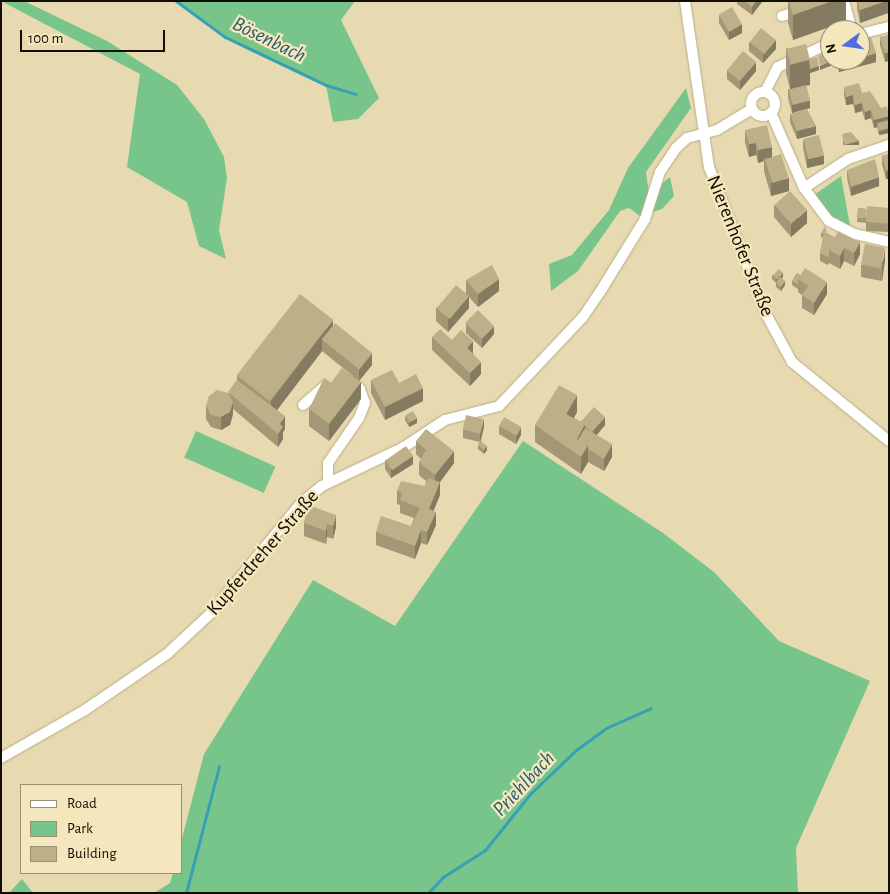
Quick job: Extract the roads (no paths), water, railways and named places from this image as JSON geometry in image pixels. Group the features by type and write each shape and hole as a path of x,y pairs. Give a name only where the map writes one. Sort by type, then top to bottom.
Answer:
{"street":[{"name":"Nierenhofer Straße","path":"685,1 703,133 721,206 782,347 804,374 889,442"},
{"path":"844,1 849,20"},
{"path":"782,16 815,6"},
{"path":"870,32 889,27"},
{"path":"771,112 760,116 752,109 755,97 765,92 778,67 820,48"},
{"path":"765,92 775,101 771,112 804,188 829,221 855,234 889,242"},
{"name":"Kupferdreher Straße","path":"1,758 85,710 167,654 226,595 301,503 328,482 382,458 445,420 489,412 503,403 583,317 645,219 666,160 687,138 703,133 752,109"},
{"path":"804,188 848,159 889,145"},
{"path":"302,405 329,383 350,382 364,397 359,418 328,463 328,482"}],"waterway":[{"name":"Bösenbach","path":"176,1 225,37 326,85 356,94"},
{"name":"Priehlbach","path":"428,893 443,877 485,850 530,794 576,750 606,728 651,708"},
{"path":"186,893 219,766"}]}
